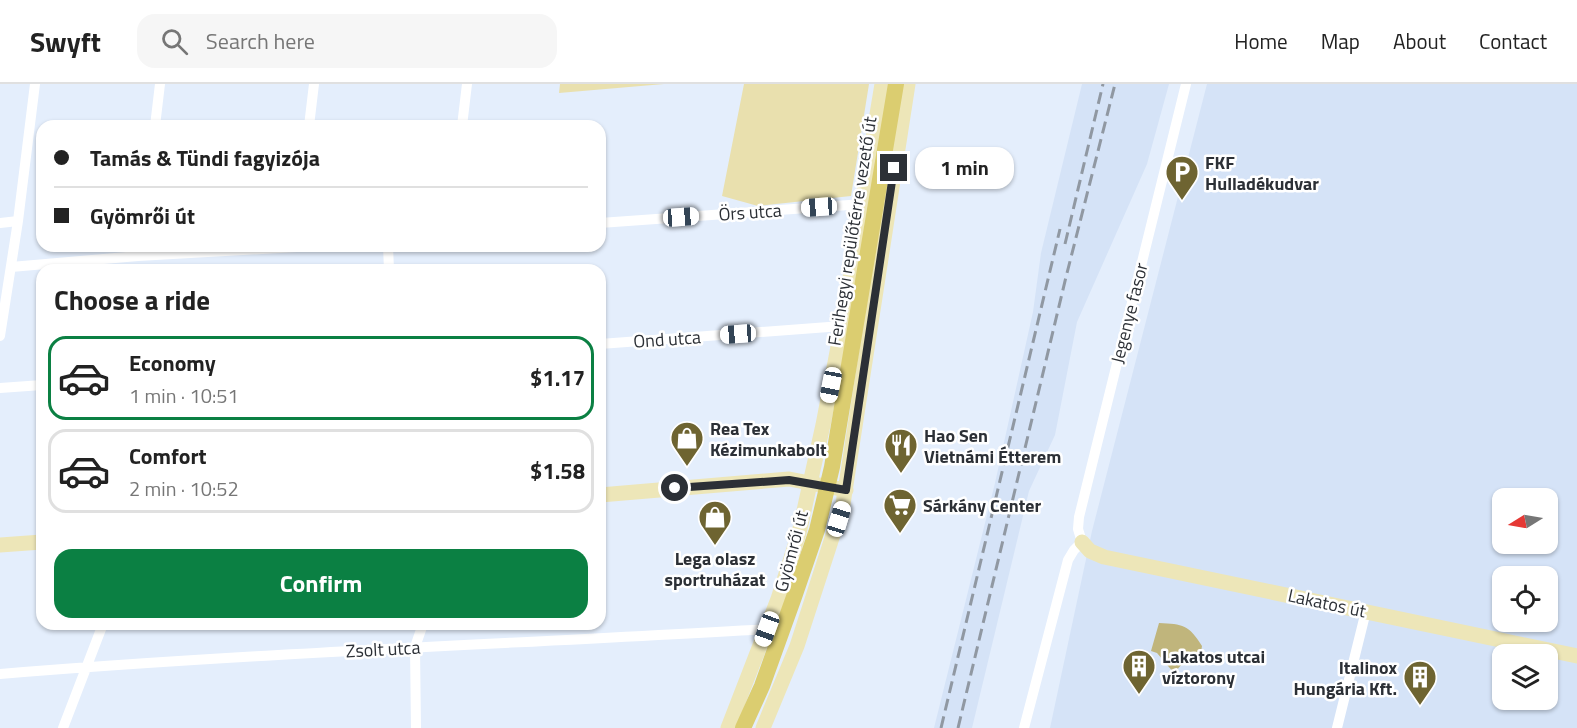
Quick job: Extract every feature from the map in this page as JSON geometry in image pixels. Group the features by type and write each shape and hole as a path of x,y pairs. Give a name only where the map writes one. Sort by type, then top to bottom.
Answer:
{"main road":[{"name":"Ferihegyi repülőtérre vezető út","path":"743,728 765,677 798,586 817,530 827,488 856,330 896,84"}],"street":[{"path":"0,336 18,222 35,84"},
{"path":"156,120 160,84"},
{"path":"310,120 315,84"},
{"path":"463,120 467,84"},
{"name":"Gyömrői út","path":"728,728 789,566 813,483 842,326 882,84"},
{"name":"Gyömrői út","path":"763,728 801,635 829,551 869,330 908,84"},
{"name":"Jegenye fasor","path":"1082,542 1078,529 1079,517 1186,84"},
{"name":"Örs utca","path":"606,223 863,204"},
{"path":"0,223 18,222"},
{"path":"11,267 131,252"},
{"name":"Ond utca","path":"606,344 842,326"},
{"path":"0,388 36,385"},
{"path":"606,495 789,480 842,489"},
{"path":"0,545 36,542"},
{"path":"1024,728 1068,560 1082,542"},
{"name":"Lakatos út","path":"1082,542 1090,551 1104,556 1577,656"},
{"path":"1337,728 1366,611"},
{"name":"Zsolt utca","path":"0,674 415,647 767,629"},
{"path":"63,728 101,630"},
{"path":"416,728 415,647 421,630"}],"shaded area":[{"path":"560,84 664,84 559,93"},
{"path":"744,84 869,84 851,196 758,206 722,196"},
{"path":"1082,84 1169,84 1147,164 1077,322 1055,435 1029,491 972,728 934,728 995,483 1033,312 1041,253"},
{"path":"1207,84 1577,84 1577,728 1050,728 1092,531"},
{"path":"1159,623 1180,625 1193,634 1202,646 1200,658 1195,664 1183,663 1174,673 1157,653 1151,651"}],"railway":[{"path":"1065,244 1103,84"},
{"path":"958,728 1066,277 1115,84"},
{"path":"941,728 1060,229"}],"place":[{"name":"FKF Hulladékudvar","path":"1182,201"},
{"name":"Rea Tex Kézimunkabolt","path":"687,467"},
{"name":"Hao Sen Vietnámi Étterem","path":"901,474"},
{"name":"Sárkány Center","path":"900,534"},
{"name":"Lega olasz sportruházat","path":"715,546"},
{"name":"Lakatos utcai víztorony","path":"1139,695"},
{"name":"Italinox Hungária Kft.","path":"1420,706"}],"route":[{"path":"675,488 789,480 846,490 894,168"}]}
